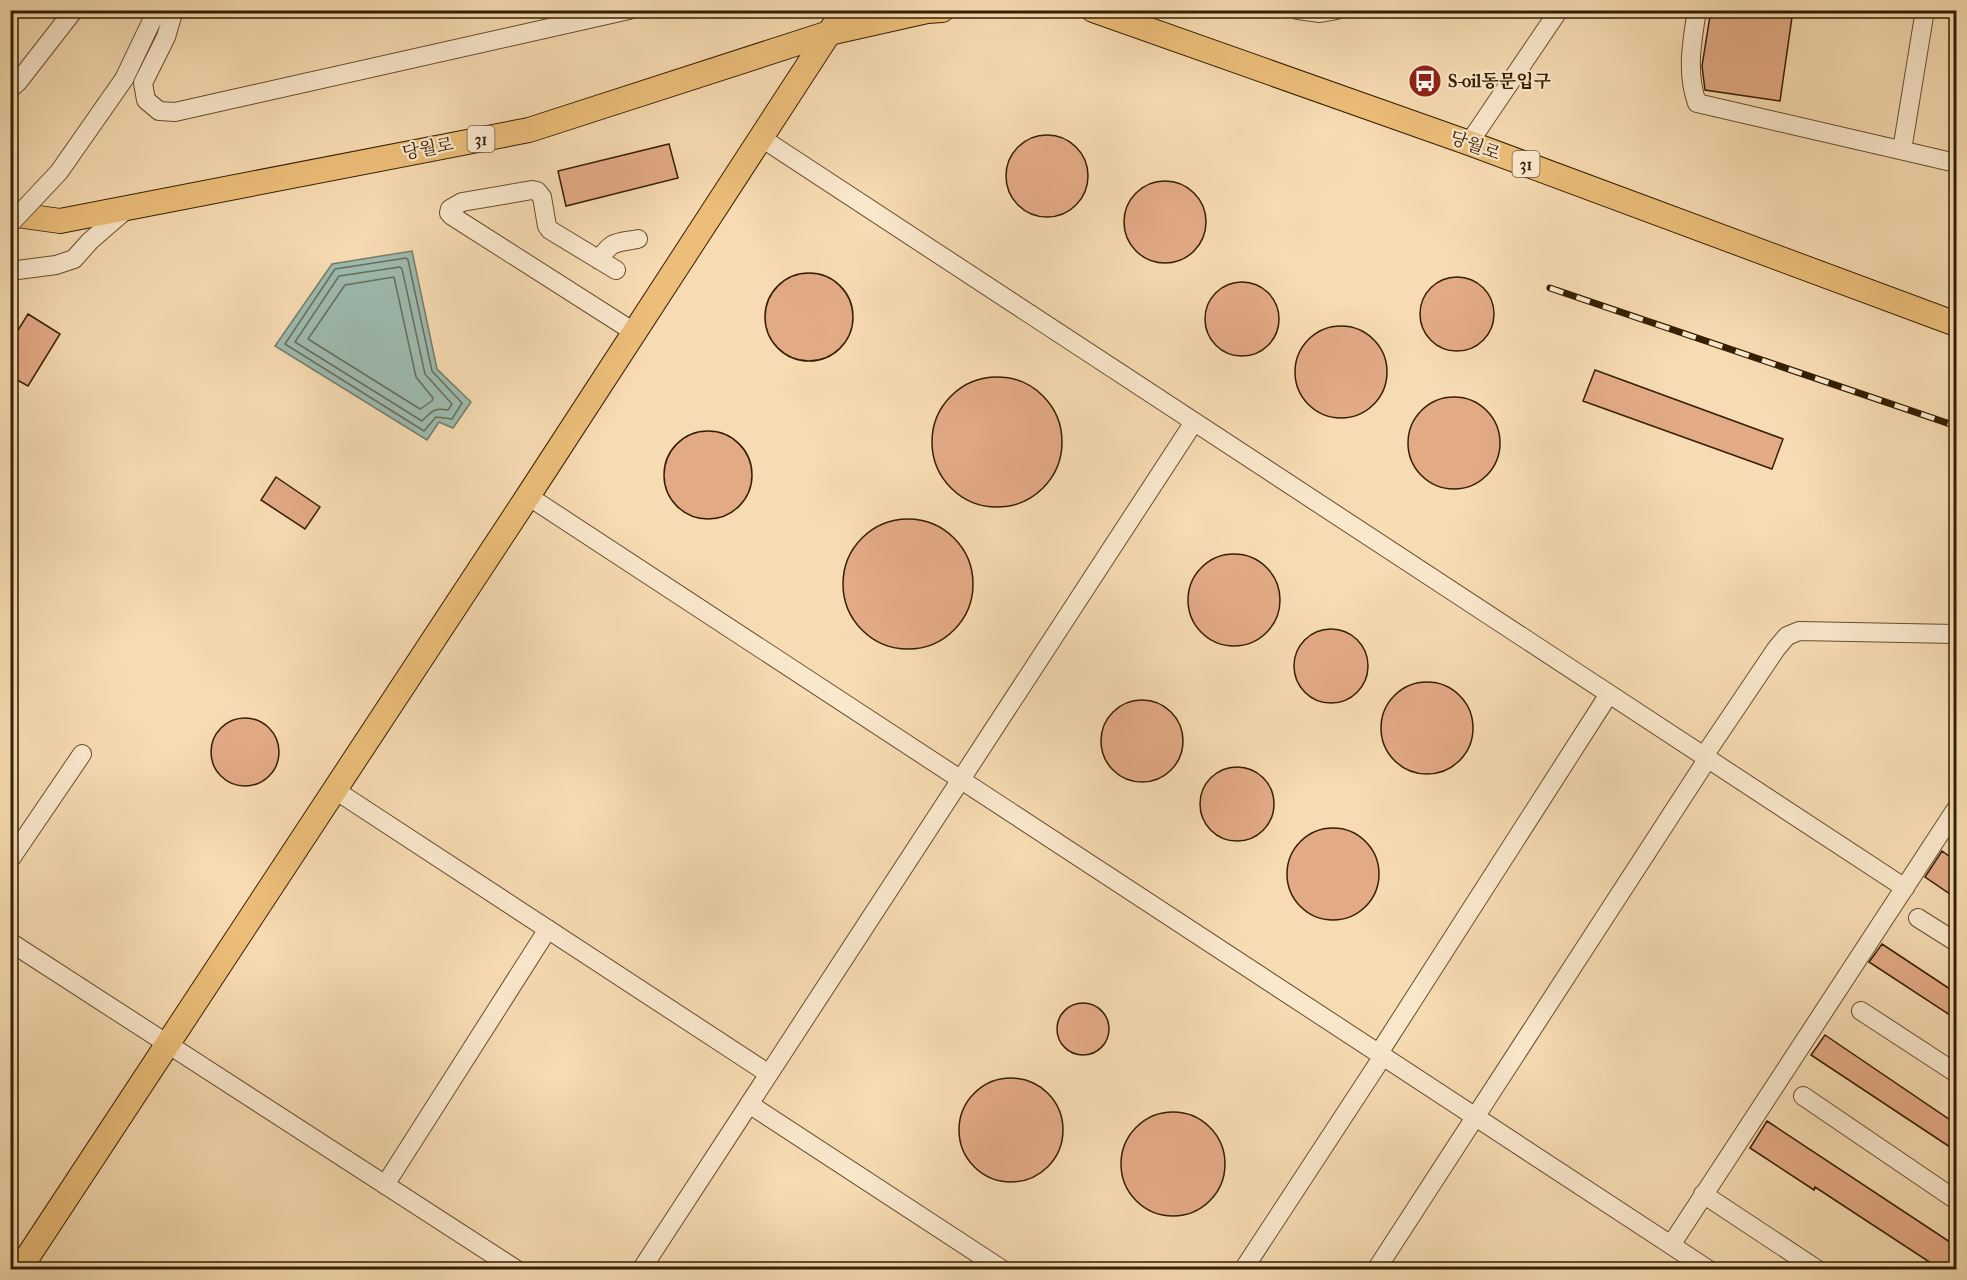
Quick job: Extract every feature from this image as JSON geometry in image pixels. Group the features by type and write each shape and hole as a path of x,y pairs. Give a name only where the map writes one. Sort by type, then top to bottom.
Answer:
{"main road":[{"path":"18,1267 335,790 844,10"},
{"name":"당월로","path":"10,214 60,221 529,129 829,33 927,11 942,10"},
{"name":"당월로","path":"1094,10 1469,143 1956,324"}],"street":[{"path":"10,89 18,82 74,10"},
{"path":"10,224 59,172 124,79 157,10"},
{"path":"174,10 166,37 143,83 146,100 159,111 175,112 629,10"},
{"path":"1298,10 1320,12 1337,10"},
{"path":"1469,143 1559,10"},
{"path":"1697,10 1689,58 1693,92 1697,103 1956,163"},
{"path":"1902,150 1925,10"},
{"path":"760,137 1905,888"},
{"path":"616,270 550,230 542,197 537,190 462,202 450,209 449,213 452,216 634,332"},
{"path":"10,271 56,265 74,259 90,241 129,207"},
{"path":"599,260 607,247 612,244 638,239"},
{"path":"641,1269 1194,422"},
{"path":"528,496 1709,1269"},
{"path":"1376,1269 1776,648 1787,636 1799,631 1956,634"},
{"path":"1243,1269 1610,694"},
{"path":"10,860 82,754"},
{"path":"335,790 769,1074"},
{"path":"1671,1245 1956,809"},
{"path":"1918,918 1956,942"},
{"path":"385,1185 548,929"},
{"path":"10,942 166,1045 517,1269"},
{"path":"1861,1011 1956,1073"},
{"path":"1803,1096 1956,1200"},
{"path":"749,1104 1003,1269"},
{"path":"1703,1194 1818,1269"}],"water":[{"path":"412,251 437,369 471,402 453,428 439,422 427,440 275,346 332,264"}],"building":[{"path":"1711,10 1793,10 1780,101 1705,90 1702,66"},
{"path":"1039,135 1055,135 1070,142 1081,153 1088,168 1085,192 1076,205 1055,217 1039,217 1024,210 1013,199 1006,184 1006,168 1013,153 1024,142"},
{"path":"669,144 678,178 566,206 558,171"},
{"path":"1157,181 1173,181 1188,188 1199,199 1206,214 1203,238 1194,251 1173,263 1157,263 1142,256 1131,245 1124,230 1124,214 1131,199 1142,188"},
{"path":"809,273 826,276 840,286 850,300 853,317 850,334 840,348 826,358 809,361 792,358 778,348 768,334 765,317 768,300 778,286 792,276"},
{"path":"1457,277 1471,280 1483,288 1491,300 1494,314 1491,328 1483,340 1471,348 1457,351 1443,348 1431,340 1423,328 1420,314 1423,300 1431,288 1443,280"},
{"path":"1242,282 1256,285 1268,293 1276,305 1279,319 1276,333 1268,345 1256,353 1242,356 1228,353 1216,345 1208,333 1205,319 1208,305 1216,293 1228,285"},
{"path":"28,314 60,334 28,386 10,376 10,343"},
{"path":"1332,326 1350,326 1367,333 1380,346 1387,363 1387,381 1380,398 1367,411 1350,418 1332,418 1315,411 1302,398 1295,381 1295,363 1302,346 1315,333"},
{"path":"1595,370 1783,439 1772,469 1583,401"},
{"path":"997,377 1022,382 1043,396 1057,417 1062,442 1057,467 1043,488 1022,502 997,507 972,502 951,488 937,467 932,442 937,417 951,396 972,382"},
{"path":"1445,397 1463,397 1480,404 1493,417 1500,434 1500,452 1493,469 1480,482 1463,489 1445,489 1428,482 1415,469 1408,452 1408,434 1415,417 1428,404"},
{"path":"708,431 725,434 739,444 749,458 752,475 749,492 739,506 725,516 708,519 691,516 677,506 667,492 664,475 667,458 677,444 691,434"},
{"path":"276,477 320,507 305,529 261,500"},
{"path":"908,519 933,524 954,538 968,559 973,584 968,609 954,630 933,644 908,649 883,644 862,630 848,609 843,584 848,559 862,538 883,524"},
{"path":"1225,554 1243,554 1260,561 1273,574 1280,591 1280,609 1273,626 1260,639 1243,646 1225,646 1208,639 1195,626 1188,609 1188,591 1195,574 1208,561"},
{"path":"1331,629 1345,632 1357,640 1365,652 1368,666 1365,680 1357,692 1345,700 1331,703 1317,700 1305,692 1297,680 1294,666 1297,652 1305,640 1317,632"},
{"path":"1418,682 1436,682 1453,689 1466,702 1473,719 1473,737 1466,754 1453,767 1436,774 1418,774 1401,767 1388,754 1381,737 1381,719 1388,702 1401,689"},
{"path":"1134,700 1150,700 1165,707 1176,718 1183,733 1180,757 1171,770 1150,782 1134,782 1119,775 1108,764 1101,749 1101,733 1108,718 1119,707"},
{"path":"252,718 264,724 273,733 279,745 277,765 269,776 252,786 238,786 221,776 213,765 211,745 221,728 232,720"},
{"path":"1237,767 1251,770 1263,778 1271,790 1274,804 1271,818 1263,830 1251,838 1237,841 1223,838 1211,830 1203,818 1200,804 1203,790 1211,778 1223,770"},
{"path":"1324,828 1342,828 1359,835 1372,848 1379,865 1379,883 1372,900 1359,913 1342,920 1324,920 1307,913 1294,900 1287,883 1287,865 1294,848 1307,835"},
{"path":"1942,851 1956,861 1956,898 1925,877"},
{"path":"1882,944 1956,993 1956,1019 1869,962"},
{"path":"1083,1003 1093,1005 1101,1011 1107,1019 1109,1029 1107,1039 1101,1047 1093,1053 1083,1055 1073,1053 1065,1047 1059,1039 1057,1029 1059,1019 1065,1011 1073,1005"},
{"path":"1825,1035 1956,1124 1956,1151 1811,1055"},
{"path":"1011,1078 1031,1082 1048,1093 1059,1110 1063,1130 1059,1150 1048,1167 1031,1178 1011,1182 991,1178 974,1167 963,1150 959,1130 963,1110 974,1093 991,1082"},
{"path":"1173,1112 1193,1116 1210,1127 1221,1144 1225,1164 1221,1184 1210,1201 1193,1212 1173,1216 1153,1212 1136,1201 1125,1184 1121,1164 1125,1144 1136,1127 1153,1116"},
{"path":"1767,1121 1956,1246 1956,1269 1940,1269 1815,1187 1814,1190 1750,1148"}],"railway":[{"path":"1550,288 1956,426"}],"place":[{"name":"S-oil동문입구","path":"1425,81"}]}
